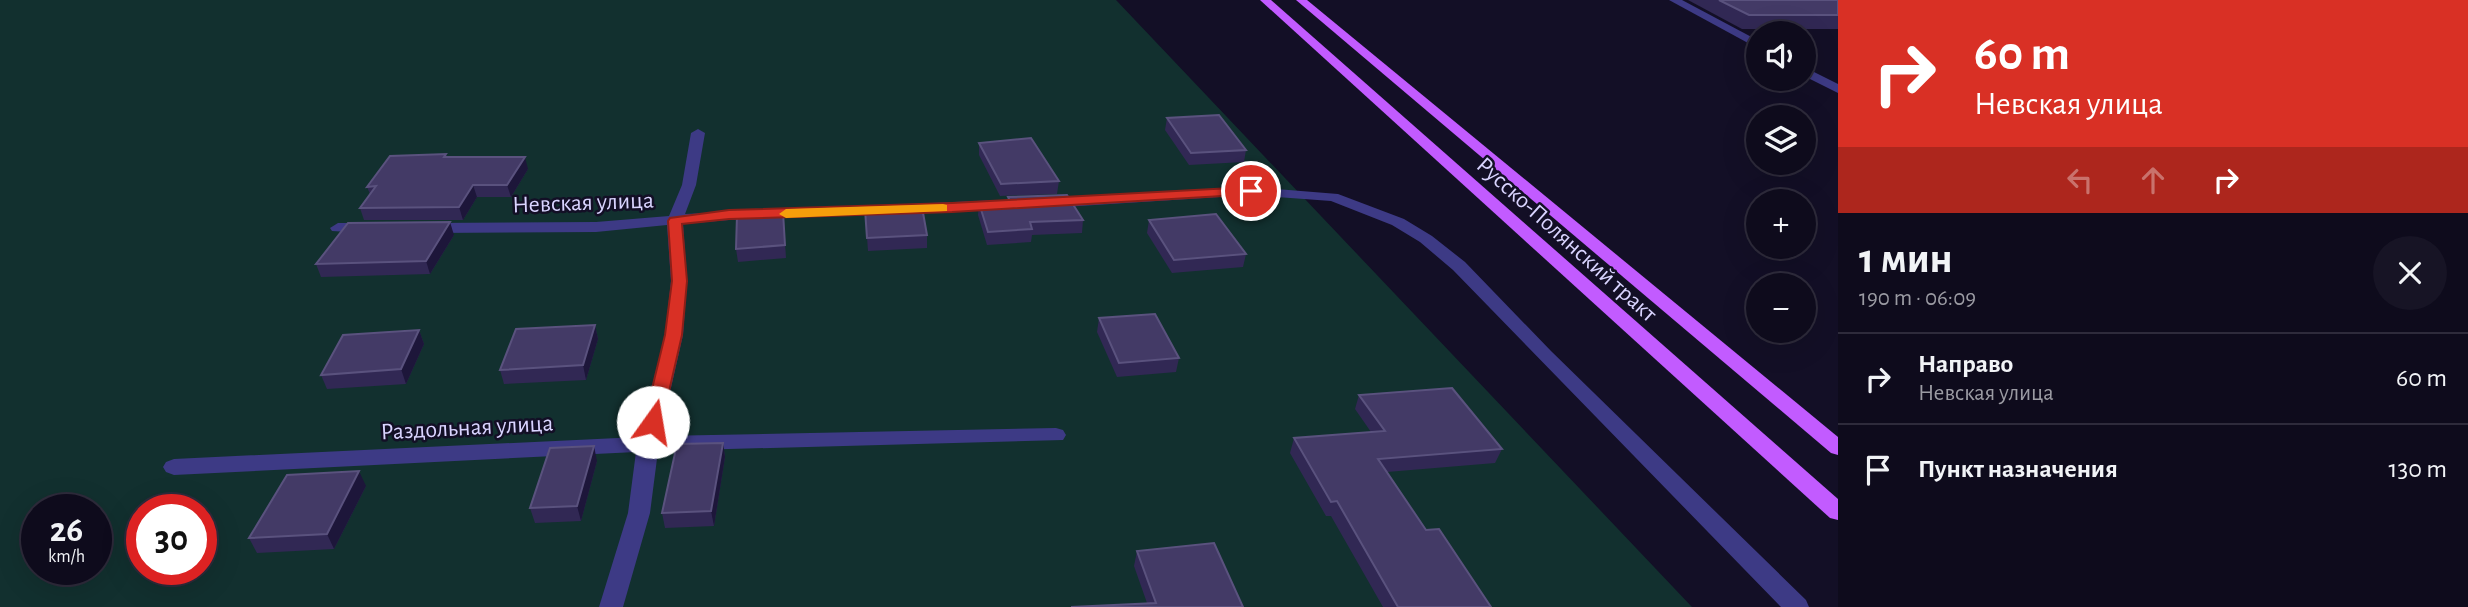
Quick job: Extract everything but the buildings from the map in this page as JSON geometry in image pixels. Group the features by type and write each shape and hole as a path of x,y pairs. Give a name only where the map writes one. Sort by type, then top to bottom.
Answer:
{"main road":[{"name":"Русско-Полянский тракт","path":"1265,0 1838,512"},
{"name":"Русско-Полянский тракт","path":"1301,0 1838,448"}],"street":[{"path":"1674,0 1746,39"},
{"path":"1816,77 1838,89"},
{"path":"611,607 639,513 648,444 674,335 679,281 675,221 689,185 698,133"},
{"name":"Невская улица","path":"419,228 596,227 729,215 1023,204 1251,191 1333,197 1398,222 1426,239 1460,266 1554,365 1797,607"},
{"path":"338,228 379,228"},
{"name":"Раздольная улица","path":"174,467 648,444 1056,435"}],"green space":[{"path":"0,0 1116,0 1692,607 0,607"}],"slow traffic":[{"path":"786,214 943,208"}],"route":[{"path":"653,422 674,335 679,281 675,221 729,215 1107,200 1251,191"}]}
